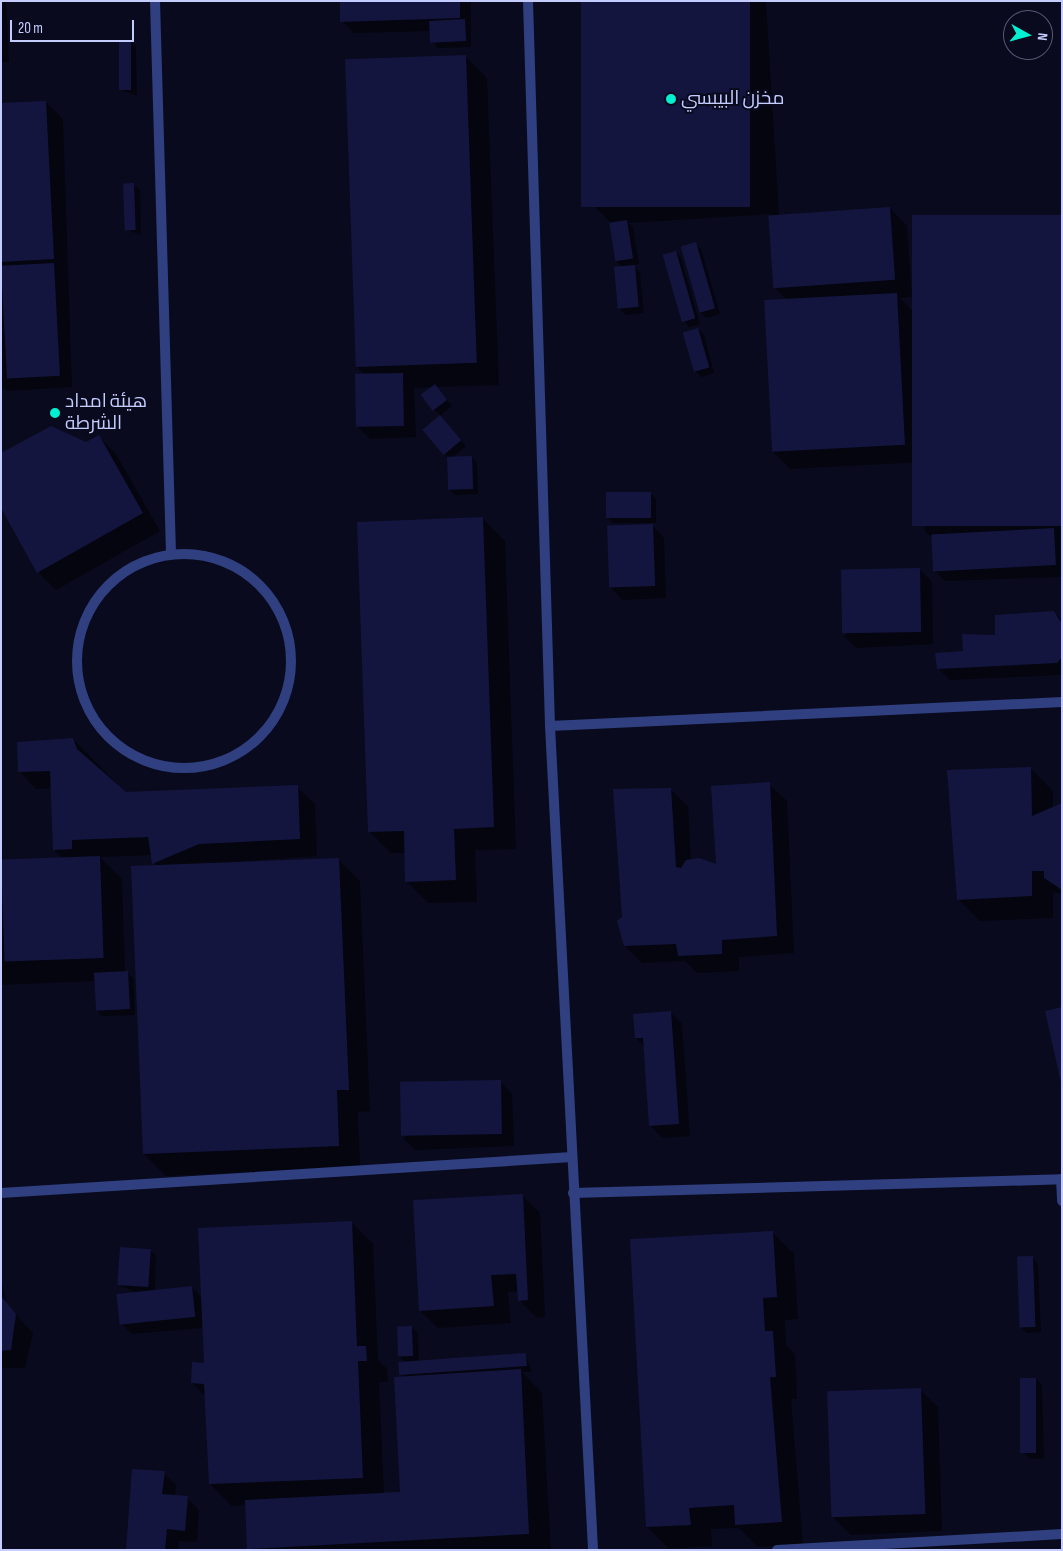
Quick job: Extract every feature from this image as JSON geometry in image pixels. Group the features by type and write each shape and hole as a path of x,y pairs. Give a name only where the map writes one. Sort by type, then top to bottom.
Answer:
{"street":[{"path":"155,1 170,554"},
{"path":"528,1 550,726 593,1550"},
{"path":"170,554 201,555 230,564 256,581 275,605 290,648 286,693 273,721 252,744 227,761 197,769 166,769 137,759 112,742 92,718 80,690 76,660 81,629 94,601 115,578 140,562 170,554"},
{"path":"550,726 1062,702"},
{"path":"1,1192 572,1157"},
{"path":"573,1193 1061,1179 1062,1201"},
{"path":"777,1550 1062,1534"}],"building":[{"path":"340,1 460,1 460,18 340,22"},
{"name":"مخزن البيبسي","path":"581,1 750,1 750,207 581,207"},
{"path":"465,19 466,41 430,43 429,21"},
{"path":"119,40 131,40 131,90 119,90"},
{"path":"466,55 477,363 356,367 345,59"},
{"path":"46,101 54,259 1,262 1,103"},
{"path":"123,183 134,183 136,230 125,230"},
{"path":"890,207 895,280 773,288 768,216"},
{"path":"912,215 1062,215 1062,526 912,526"},
{"path":"627,220 633,259 615,261 609,223"},
{"path":"696,242 715,308 700,313 681,246"},
{"path":"676,251 695,318 682,322 663,255"},
{"path":"54,263 60,376 7,379 1,266"},
{"path":"635,265 639,307 618,309 614,267"},
{"path":"897,293 905,445 772,452 764,300"},
{"path":"698,328 709,367 694,372 683,332"},
{"path":"403,373 404,426 356,427 355,374"},
{"path":"435,384 447,400 433,411 421,395"},
{"path":"440,415 461,440 444,455 422,430"},
{"path":"51,426 86,442 99,435 143,513 37,573 1,508 1,453"},
{"path":"472,456 473,489 448,490 447,457"},
{"path":"606,492 651,492 651,518 606,518"},
{"path":"483,517 494,827 454,829 456,880 405,882 404,831 368,832 357,522"},
{"path":"653,524 655,586 609,588 607,526"},
{"path":"1054,528 1056,565 933,571 931,534"},
{"path":"920,568 921,632 842,633 841,569"},
{"path":"1054,611 1062,624 1062,657 1057,663 937,669 935,653 963,651 962,634 995,635 995,615"},
{"path":"73,738 77,749 126,792 298,785 300,839 199,844 152,864 148,837 72,840 72,849 53,850 50,771 18,772 17,742"},
{"path":"1031,767 1032,816 1062,803 1062,890 1044,878 1044,871 1032,871 1032,896 957,900 947,770"},
{"path":"770,782 777,936 722,940 722,954 678,956 676,944 624,946 617,921 622,917 613,789 671,788 676,867 681,868 686,860 699,858 716,864 711,786"},
{"path":"100,856 104,958 5,961 1,859"},
{"path":"339,858 349,1090 337,1090 339,1146 143,1154 131,866"},
{"path":"128,971 130,1009 96,1011 94,973"},
{"path":"1062,1007 1062,1083 1061,1083 1045,1011"},
{"path":"671,1011 679,1124 649,1126 643,1038 635,1038 633,1014"},
{"path":"501,1080 502,1134 401,1136 400,1082"},
{"path":"523,1194 528,1300 518,1301 516,1274 491,1275 494,1306 419,1311 413,1200"},
{"path":"352,1221 357,1346 366,1346 367,1361 358,1361 363,1478 209,1484 204,1384 191,1383 192,1362 204,1363 198,1228"},
{"path":"773,1231 777,1297 763,1298 765,1331 773,1331 776,1377 770,1377 782,1522 735,1525 734,1505 689,1508 691,1525 646,1527 630,1239"},
{"path":"120,1247 151,1249 148,1287 117,1285"},
{"path":"1033,1256 1035,1327 1019,1328 1017,1257"},
{"path":"192,1286 195,1317 120,1325 116,1294"},
{"path":"1,1296 16,1314 11,1350 1,1351"},
{"path":"412,1326 413,1356 398,1357 397,1327"},
{"path":"526,1353 527,1366 399,1375 398,1362"},
{"path":"521,1369 529,1534 247,1549 245,1500 400,1492 394,1377"},
{"path":"1020,1378 1036,1378 1036,1453 1020,1453"},
{"path":"921,1388 925,1514 831,1517 827,1391"},
{"path":"132,1469 165,1471 162,1494 188,1496 185,1531 167,1529 165,1550 126,1550"}],"place":[{"name":"مخزن البيبسي","path":"671,99"},
{"name":"هيئة امداد الشرطة","path":"55,413"}]}
